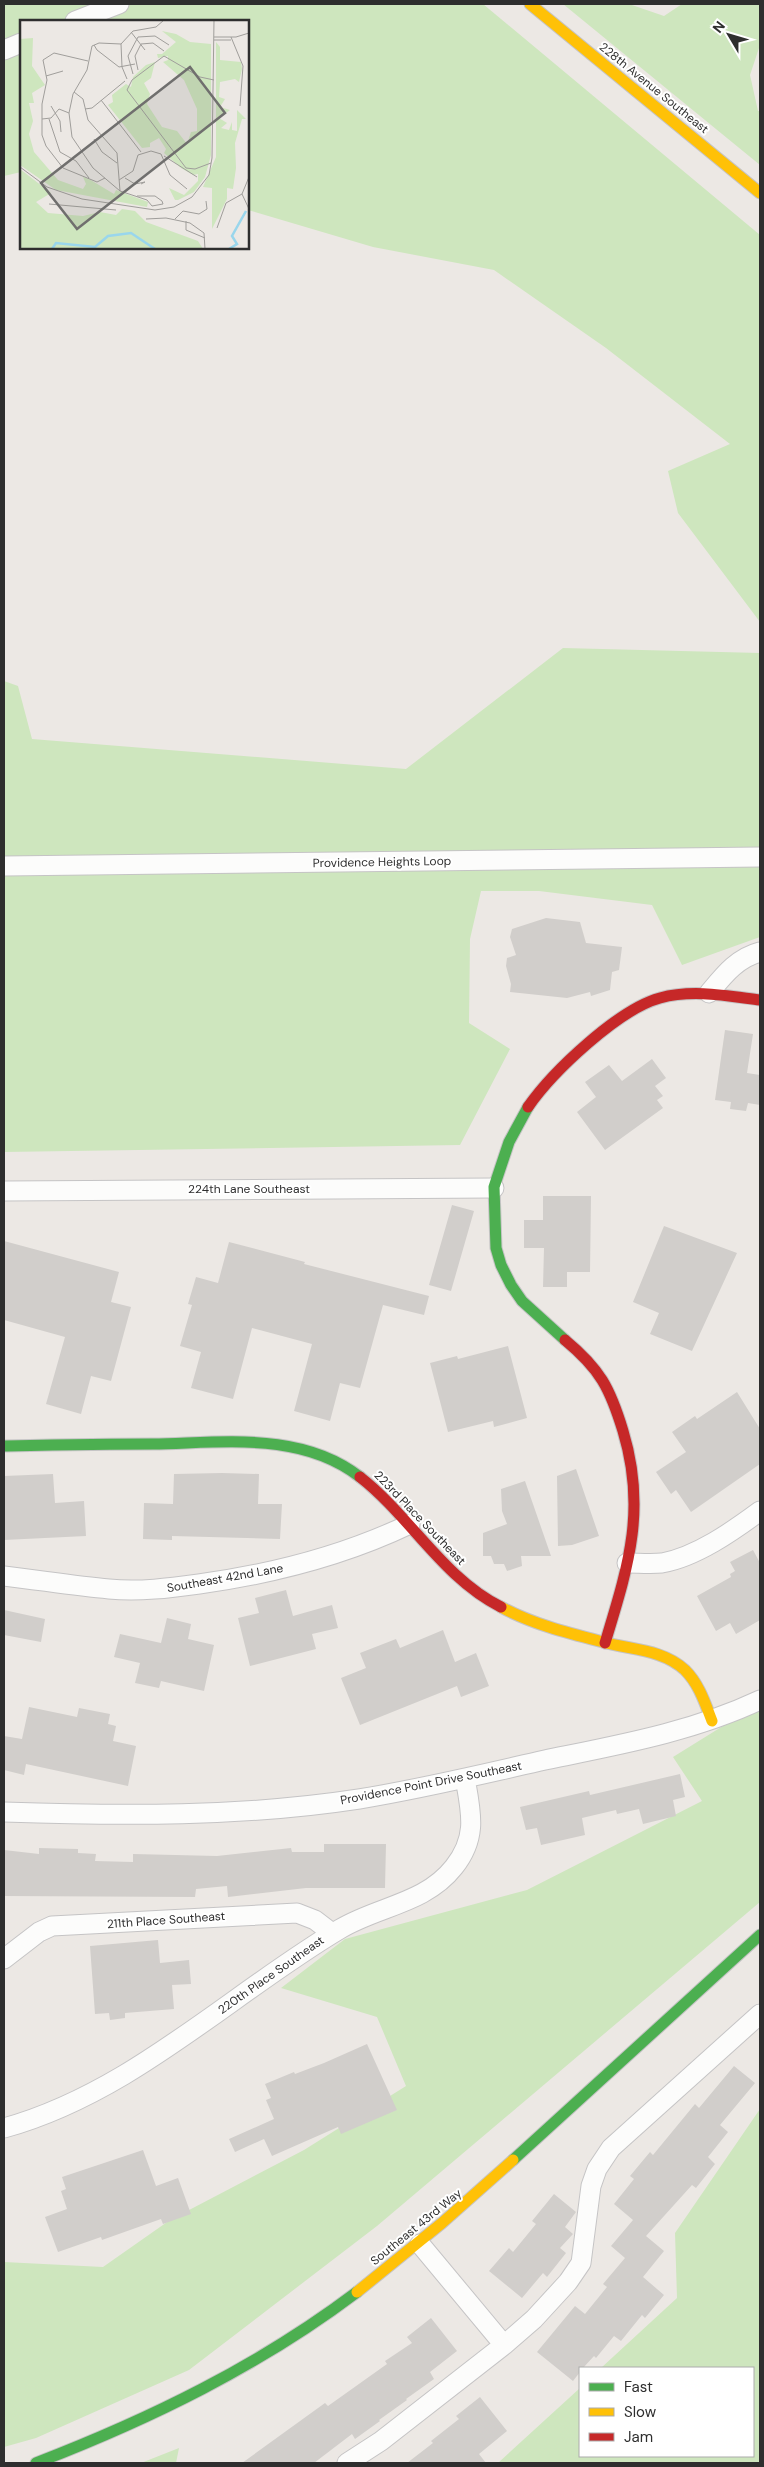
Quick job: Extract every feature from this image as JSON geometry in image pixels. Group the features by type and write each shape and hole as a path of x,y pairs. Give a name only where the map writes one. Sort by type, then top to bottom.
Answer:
{"street":[{"path":"78,20 119,4"},
{"name":"228th Avenue Southeast","path":"530,4 760,193"},
{"path":"4,50 20,43"},
{"name":"Providence Heights Loop","path":"4,866 760,857"},
{"path":"710,993 725,973 737,963 750,955 760,952"},
{"path":"604,1643 627,1563 634,1526 636,1492 632,1466 613,1397 594,1368 530,1312 510,1285 500,1264 495,1243 494,1188 506,1149 518,1122 532,1098 588,1043 647,1002 672,995 710,993 760,1000"},
{"name":"224th Lane Southeast","path":"4,1191 494,1188"},
{"name":"223rd Place Southeast","path":"4,1446 265,1442 294,1446 345,1466 374,1487 459,1577 493,1604 515,1615 604,1643 666,1657 680,1665 700,1690 712,1721"},
{"path":"627,1563 662,1563 689,1553 728,1535 760,1511"},
{"name":"Southeast 42nd Lane","path":"4,1576 110,1589 166,1588 275,1570 322,1558 373,1542 410,1524"},
{"name":"Providence Point Drive Southeast","path":"4,1812 77,1814 262,1810 359,1799 649,1738 712,1721 760,1700"},
{"name":"220th Place Southeast","path":"4,2128 26,2122 91,2093 116,2079 332,1933 348,1924 417,1897 434,1888 455,1865 469,1841 472,1823 465,1778"},
{"name":"211th Place Southeast","path":"4,1959 39,1932 52,1926 297,1913 315,1920 332,1933"},
{"name":"Southeast 43rd Way","path":"36,2463 87,2444 254,2361 311,2325 420,2244 760,1935"},
{"path":"347,2463 381,2441 504,2345 534,2319 568,2282 581,2263 585,2245 591,2186 597,2169 611,2148 760,2014"},
{"path":"420,2244 504,2345"}],"green space":[{"path":"4,4 483,4 760,235 760,622 678,513 668,471 730,444 606,348 494,270 373,247 249,210 249,20 20,20 20,172 4,176"},
{"path":"563,4 629,4 664,16 682,4 760,4 760,45 750,75 758,111 760,111 760,165"},
{"path":"563,648 760,653 760,937 682,965 652,905 539,891 481,891 470,939 469,1023 510,1049 460,1145 4,1152 4,681 18,686 32,739 406,769"},
{"path":"760,1703 760,1902 377,2226 189,2370 36,2438 4,2447 4,2262 103,2267 170,2220 304,2150 406,2086 377,2017 281,1988 345,1939 527,1890 702,1801 673,1757"},
{"path":"760,2109 760,2463 498,2463 579,2389 579,2457 754,2457 754,2367 602,2367 677,2298 675,2233"},
{"path":"179,2448 176,2463 141,2463"}],"building":[{"path":"546,918 580,922 586,943 622,947 619,970 612,972 610,990 591,996 590,992 567,998 510,992 511,984 506,966 507,958 516,955 510,937 512,929"},
{"path":"725,1030 753,1034 747,1073 760,1075 760,1105 748,1103 746,1111 730,1109 731,1102 715,1100"},
{"path":"652,1059 666,1078 655,1086 663,1096 657,1100 663,1108 605,1150 577,1112 596,1097 585,1082 609,1065 622,1081"},
{"path":"543,1196 591,1196 590,1272 567,1272 567,1287 543,1287 544,1248 524,1248 524,1220 543,1220"},
{"path":"452,1205 474,1211 451,1291 429,1285"},
{"path":"664,1226 737,1253 692,1351 650,1334 659,1313 633,1302"},
{"path":"4,1241 119,1272 111,1302 131,1307 111,1381 91,1376 81,1414 46,1404 65,1337 4,1320"},
{"path":"229,1242 305,1262 304,1264 429,1296 424,1315 383,1305 360,1388 340,1383 330,1421 294,1411 312,1344 252,1328 233,1399 191,1388 201,1352 180,1346 192,1305 188,1304 196,1277 218,1283"},
{"path":"508,1346 527,1418 494,1427 493,1421 448,1432 430,1363 457,1356 458,1359"},
{"path":"737,1392 760,1429 760,1464 691,1512 676,1490 671,1494 656,1472 686,1452 672,1432 695,1416 697,1419"},
{"path":"576,1469 599,1536 572,1545 558,1546 557,1476"},
{"path":"53,1474 55,1503 84,1501 86,1536 4,1540 4,1476"},
{"path":"174,1474 259,1474 258,1504 282,1504 280,1539 172,1536 172,1540 143,1539 144,1503 173,1504"},
{"path":"525,1481 551,1556 521,1556 522,1566 507,1571 504,1564 494,1564 491,1556 483,1556 483,1533 507,1524 502,1511 501,1489"},
{"path":"753,1550 760,1563 760,1620 736,1634 730,1623 716,1631 697,1596 731,1577 730,1574 735,1571 730,1562"},
{"path":"286,1590 293,1616 332,1605 338,1628 312,1634 316,1649 250,1666 238,1618 259,1613 255,1598"},
{"path":"4,1610 45,1619 41,1642 4,1635"},
{"path":"167,1618 191,1624 188,1639 214,1645 204,1691 161,1681 159,1688 135,1683 140,1663 114,1657 120,1634 161,1643"},
{"path":"443,1630 455,1662 476,1653 489,1686 461,1697 457,1686 360,1725 341,1678 366,1668 360,1653 396,1639 400,1648"},
{"path":"29,1707 77,1717 79,1708 110,1714 108,1724 116,1726 113,1741 136,1746 128,1786 26,1764 24,1775 4,1770 4,1736 22,1739"},
{"path":"680,1774 685,1797 673,1800 676,1816 643,1824 639,1809 617,1814 616,1810 582,1818 585,1835 541,1845 537,1828 526,1830 520,1807 589,1791 590,1795"},
{"path":"324,1844 386,1844 385,1888 306,1888 228,1897 227,1886 196,1889 195,1897 4,1896 4,1850 39,1854 39,1848 78,1849 78,1853 96,1854 95,1861 133,1862 133,1854 217,1856 291,1848 292,1852 324,1852"},
{"path":"158,1940 160,1963 189,1960 191,1984 172,1985 174,2009 125,2013 125,2018 110,2020 109,2013 95,2014 90,1946"},
{"path":"367,2044 397,2110 341,2134 338,2127 272,2156 264,2139 235,2152 229,2139 274,2119 266,2100 271,2098 265,2084 294,2072 295,2074 324,2063"},
{"path":"734,2066 755,2083 720,2125 728,2132 708,2157 715,2164 696,2188 692,2185 646,2236 664,2251 643,2277 664,2295 645,2318 642,2315 621,2341 614,2336 596,2358 594,2356 584,2367 579,2367 579,2373 573,2381 537,2352 575,2306 585,2314 607,2287 603,2284 625,2258 611,2246 633,2220 614,2204 634,2179 630,2176 650,2152 653,2155 695,2104 699,2108"},
{"path":"143,2150 156,2186 178,2178 191,2214 163,2224 161,2219 102,2240 101,2237 58,2252 45,2217 67,2209 61,2191 66,2189 62,2177"},
{"path":"554,2194 576,2212 565,2227 573,2234 560,2248 566,2253 547,2277 543,2273 522,2298 489,2271 509,2248 513,2252 536,2224 532,2221"},
{"path":"431,2318 457,2351 430,2372 434,2379 380,2421 355,2439 352,2434 314,2463 242,2463 325,2403 328,2406 387,2364 385,2361 412,2343 407,2337"},
{"path":"480,2397 507,2431 479,2454 486,2463 407,2463 433,2443 431,2441 459,2419 456,2416"}],"traffic: fast":[{"path":"528,1107 509,1142 494,1187 496,1248 501,1265 522,1301 565,1340"},
{"path":"4,1446 261,1443 313,1452 337,1462 360,1477"},
{"path":"513,2160 760,1935"},
{"path":"36,2463 120,2428 202,2389 282,2344 357,2292"}],"traffic: slow":[{"path":"530,4 760,193"},
{"path":"501,1607 550,1628 614,1645 646,1651 676,1663 694,1681 712,1721"},
{"path":"357,2292 442,2223 513,2160"}],"traffic: jam":[{"path":"528,1107 553,1076 588,1043 644,1004 672,995 685,994 723,995 760,1000"},
{"path":"565,1340 587,1360 608,1391 623,1431 634,1487 632,1538 621,1589 605,1643"},
{"path":"360,1477 395,1510 462,1580 480,1595 501,1607"}]}
